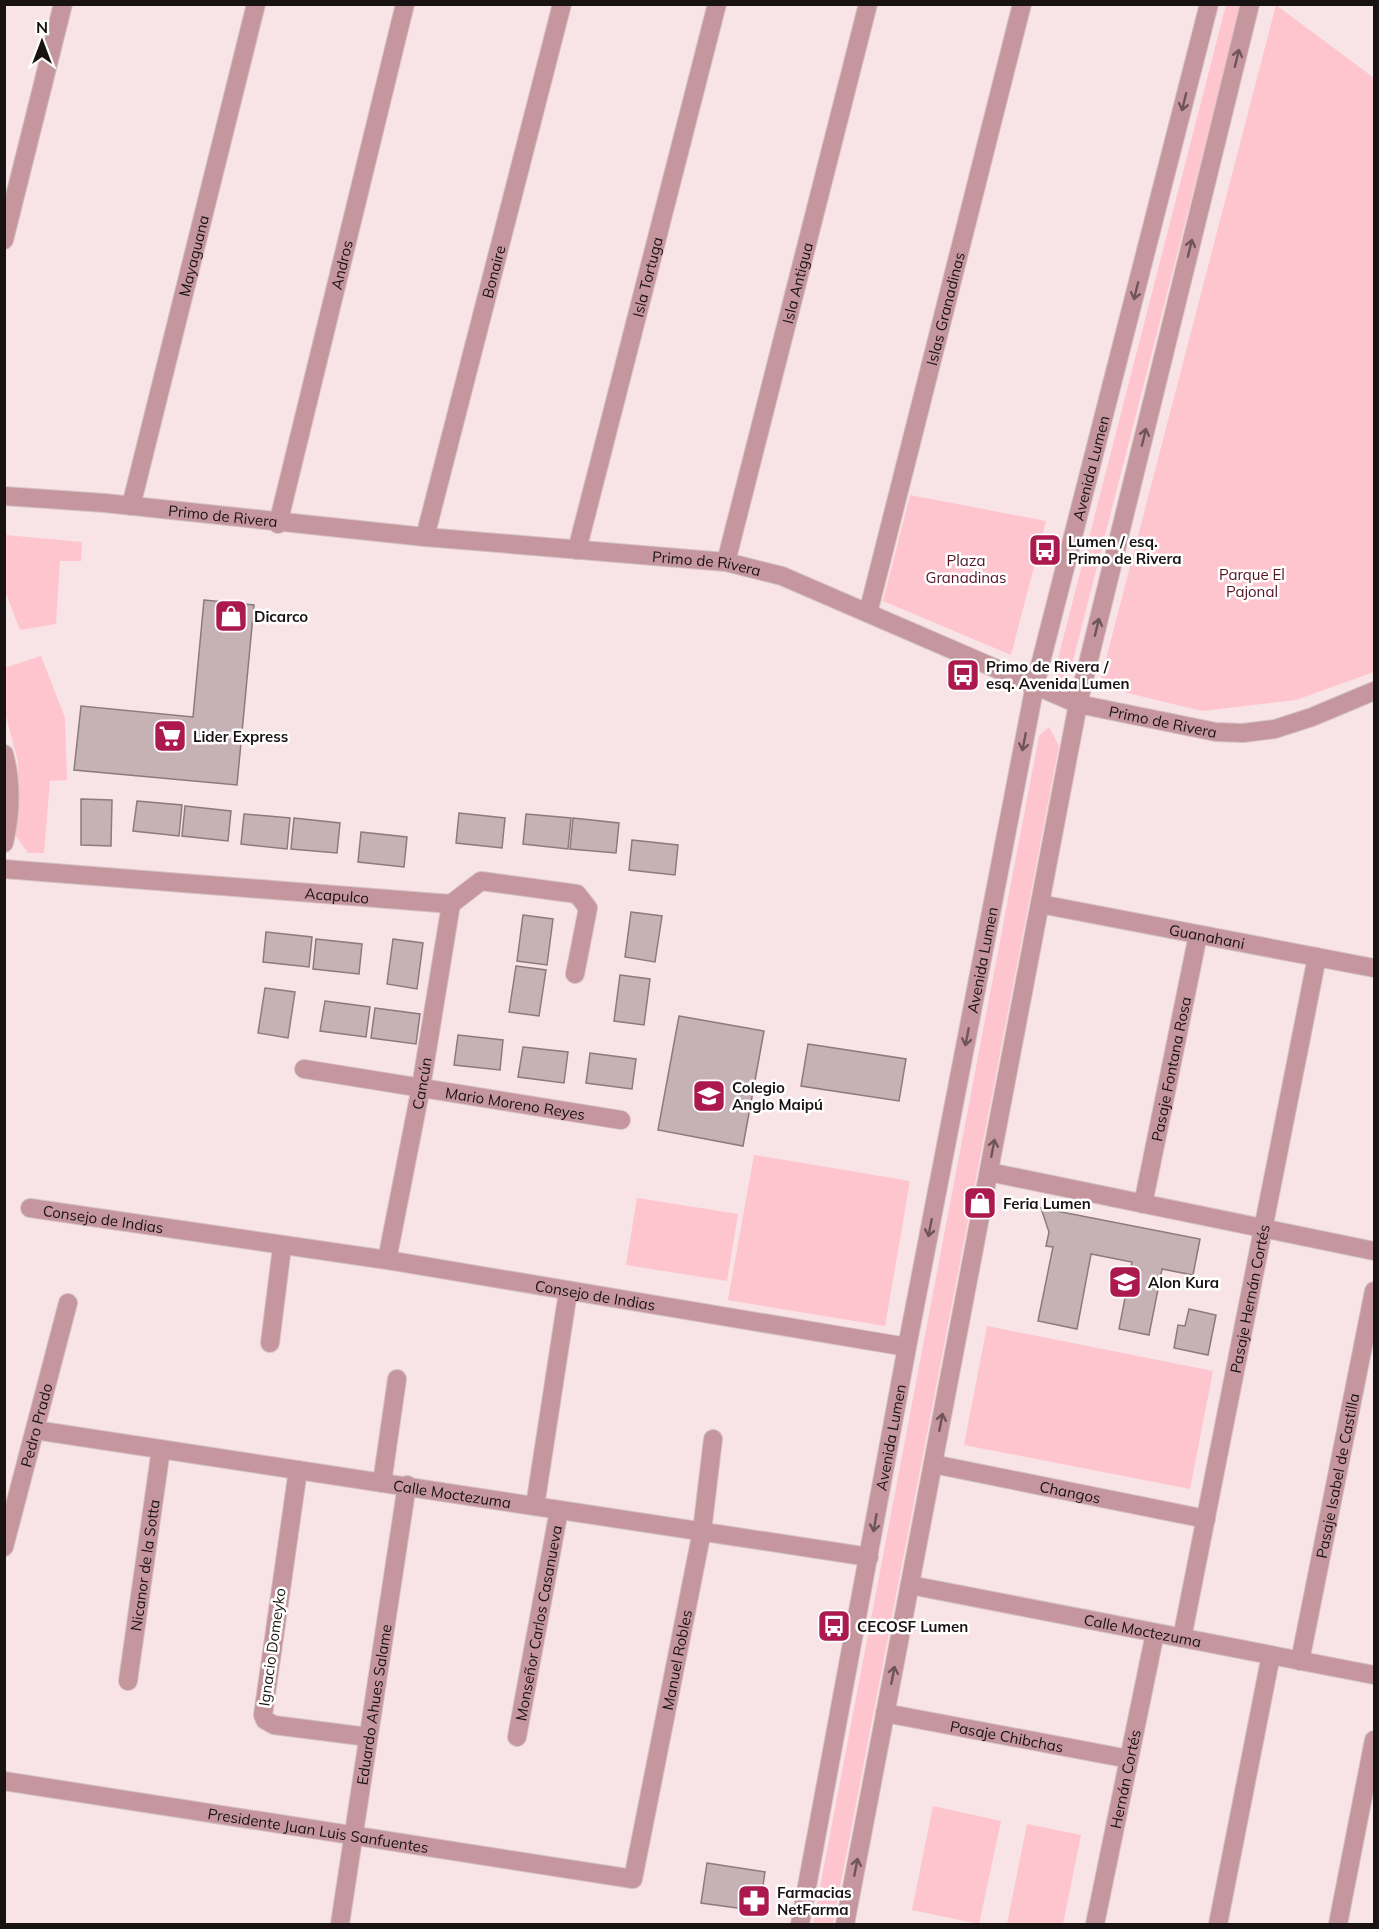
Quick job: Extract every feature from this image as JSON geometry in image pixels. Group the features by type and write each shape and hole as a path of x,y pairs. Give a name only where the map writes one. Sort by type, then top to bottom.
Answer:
{"street":[{"path":"4,240 63,4"},
{"name":"Mayaguana","path":"131,507 256,4"},
{"name":"Andros","path":"278,524 405,4"},
{"name":"Bonaire","path":"424,537 562,4"},
{"name":"Isla Tortuga","path":"577,550 717,4"},
{"name":"Isla Antigua","path":"726,562 868,4"},
{"name":"Islas Granadinas","path":"868,613 1022,4"},
{"name":"Avenida Lumen","path":"800,1924 907,1347 1035,685 1209,4"},
{"path":"845,1924 1078,704 1250,4"},
{"name":"Primo de Rivera","path":"4,496 131,507 278,524 726,562 782,576 1078,704 1216,732 1243,733 1275,729 1312,717 1374,691"},
{"path":"4,754 10,786 10,816 4,843"},
{"name":"Acapulco","path":"4,869 451,904"},
{"path":"451,904 481,881 577,894 588,908 575,975"},
{"name":"Cancún","path":"387,1260 421,1088 451,904"},
{"name":"Guanahani","path":"1040,904 1374,968"},
{"name":"Pasaje Fontana Rosa","path":"1143,1204 1198,935"},
{"name":"Pasaje Hernán Cortés","path":"1182,1638 1317,957"},
{"name":"Mario Moreno Reyes","path":"304,1069 621,1120"},
{"path":"989,1172 1374,1251"},
{"name":"Consejo de Indias","path":"30,1208 282,1247 387,1260 907,1347"},
{"path":"270,1343 282,1247"},
{"name":"Pasaje Isabel de Castilla","path":"1300,1661 1374,1291"},
{"name":"Monseñor Carlos Casanueva","path":"535,1506 568,1292"},
{"name":"Pedro Prado","path":"4,1548 68,1303"},
{"path":"382,1483 397,1379"},
{"name":"Calle Moctezuma","path":"35,1430 869,1557"},
{"name":"Manuel Robles","path":"633,1879 702,1531 713,1439"},
{"name":"Nicanor de la Sotta","path":"128,1681 161,1449"},
{"name":"Changos","path":"933,1464 1206,1519"},
{"name":"Ignacio Domeyko","path":"298,1470 263,1715 265,1720 274,1725 368,1737"},
{"name":"Eduardo Ahues Salame","path":"340,1924 406,1485"},
{"name":"Monseñor Carlos Casanueva","path":"517,1737 559,1510"},
{"name":"Calle Moctezuma","path":"910,1585 1374,1675"},
{"name":"Hernán Cortés","path":"1095,1924 1155,1632"},
{"path":"1218,1924 1271,1655"},
{"name":"Pasaje Chibchas","path":"885,1713 1129,1759"},
{"path":"1338,1924 1374,1740"},
{"name":"Presidente Juan Luis Sanfuentes","path":"4,1781 633,1879"}],"green space":[{"path":"1226,5 1241,5 1069,676 1061,681 1054,674"},
{"name":"Parque El Pajonal","path":"1276,5 1374,78 1374,672 1296,700 1202,711 1099,686"},
{"name":"Plaza Granadinas","path":"910,495 1046,521 1011,655 883,601"},
{"path":"5,535 82,542 81,561 60,561 56,624 20,630 5,591"},
{"path":"41,656 65,718 67,780 50,781 44,853 28,853 13,832 18,762 5,712 4,668"},
{"path":"1049,727 1059,746 833,1924 813,1924 1039,736"},
{"path":"754,1155 910,1181 885,1326 728,1300"},
{"path":"637,1198 738,1214 727,1281 626,1265"},
{"path":"987,1326 1213,1371 1190,1489 964,1445"},
{"path":"933,1806 1001,1821 979,1924 912,1910"},
{"path":"1027,1824 1081,1835 1063,1924 1007,1924"}],"building":[{"path":"204,600 254,605 237,785 74,770 81,706 193,717"},
{"path":"81,799 112,800 111,846 81,845"},
{"path":"137,801 182,805 179,836 133,831"},
{"path":"185,806 231,811 228,841 182,836"},
{"path":"459,813 505,818 502,848 456,843"},
{"path":"244,814 290,818 287,849 241,844"},
{"path":"526,814 571,818 568,849 523,844"},
{"path":"294,818 340,823 337,853 291,849"},
{"path":"573,818 619,823 616,853 570,849"},
{"path":"361,832 407,837 404,867 358,862"},
{"path":"632,840 678,845 675,875 629,870"},
{"path":"631,912 662,916 655,962 625,957"},
{"path":"523,915 553,919 547,965 517,961"},
{"path":"266,932 312,937 309,967 263,962"},
{"path":"316,939 362,944 359,974 313,969"},
{"path":"393,939 423,943 417,989 387,984"},
{"path":"516,966 546,970 539,1016 509,1012"},
{"path":"620,975 650,979 644,1025 614,1021"},
{"path":"265,988 295,992 288,1038 258,1033"},
{"path":"325,1001 370,1007 366,1037 320,1031"},
{"path":"375,1008 420,1014 416,1044 371,1038"},
{"path":"679,1016 764,1031 743,1146 658,1130"},
{"path":"458,1035 503,1040 500,1070 454,1065"},
{"path":"808,1044 906,1059 899,1101 801,1086"},
{"path":"523,1047 568,1052 564,1083 518,1077"},
{"path":"590,1053 636,1059 632,1089 586,1083"},
{"path":"1041,1208 1200,1239 1193,1275 1162,1269 1149,1335 1119,1329 1132,1262 1091,1254 1077,1329 1038,1321 1053,1247 1046,1246 1049,1232"},
{"path":"1189,1309 1216,1315 1208,1355 1174,1348 1178,1325 1185,1326"},
{"path":"707,1863 765,1872 759,1911 701,1903"}],"place":[{"name":"Lumen / esq. Primo de Rivera","path":"1045,550"},
{"name":"Dicarco","path":"231,616"},
{"name":"Primo de Rivera / esq. Avenida Lumen","path":"963,675"},
{"name":"Lider Express","path":"170,736"},
{"name":"Colegio Anglo Maipú","path":"709,1096"},
{"name":"Feria Lumen","path":"980,1203"},
{"name":"Alon Kura","path":"1125,1282"},
{"name":"CECOSF Lumen","path":"834,1626"},
{"name":"Farmacias NetFarma","path":"754,1901"}]}
